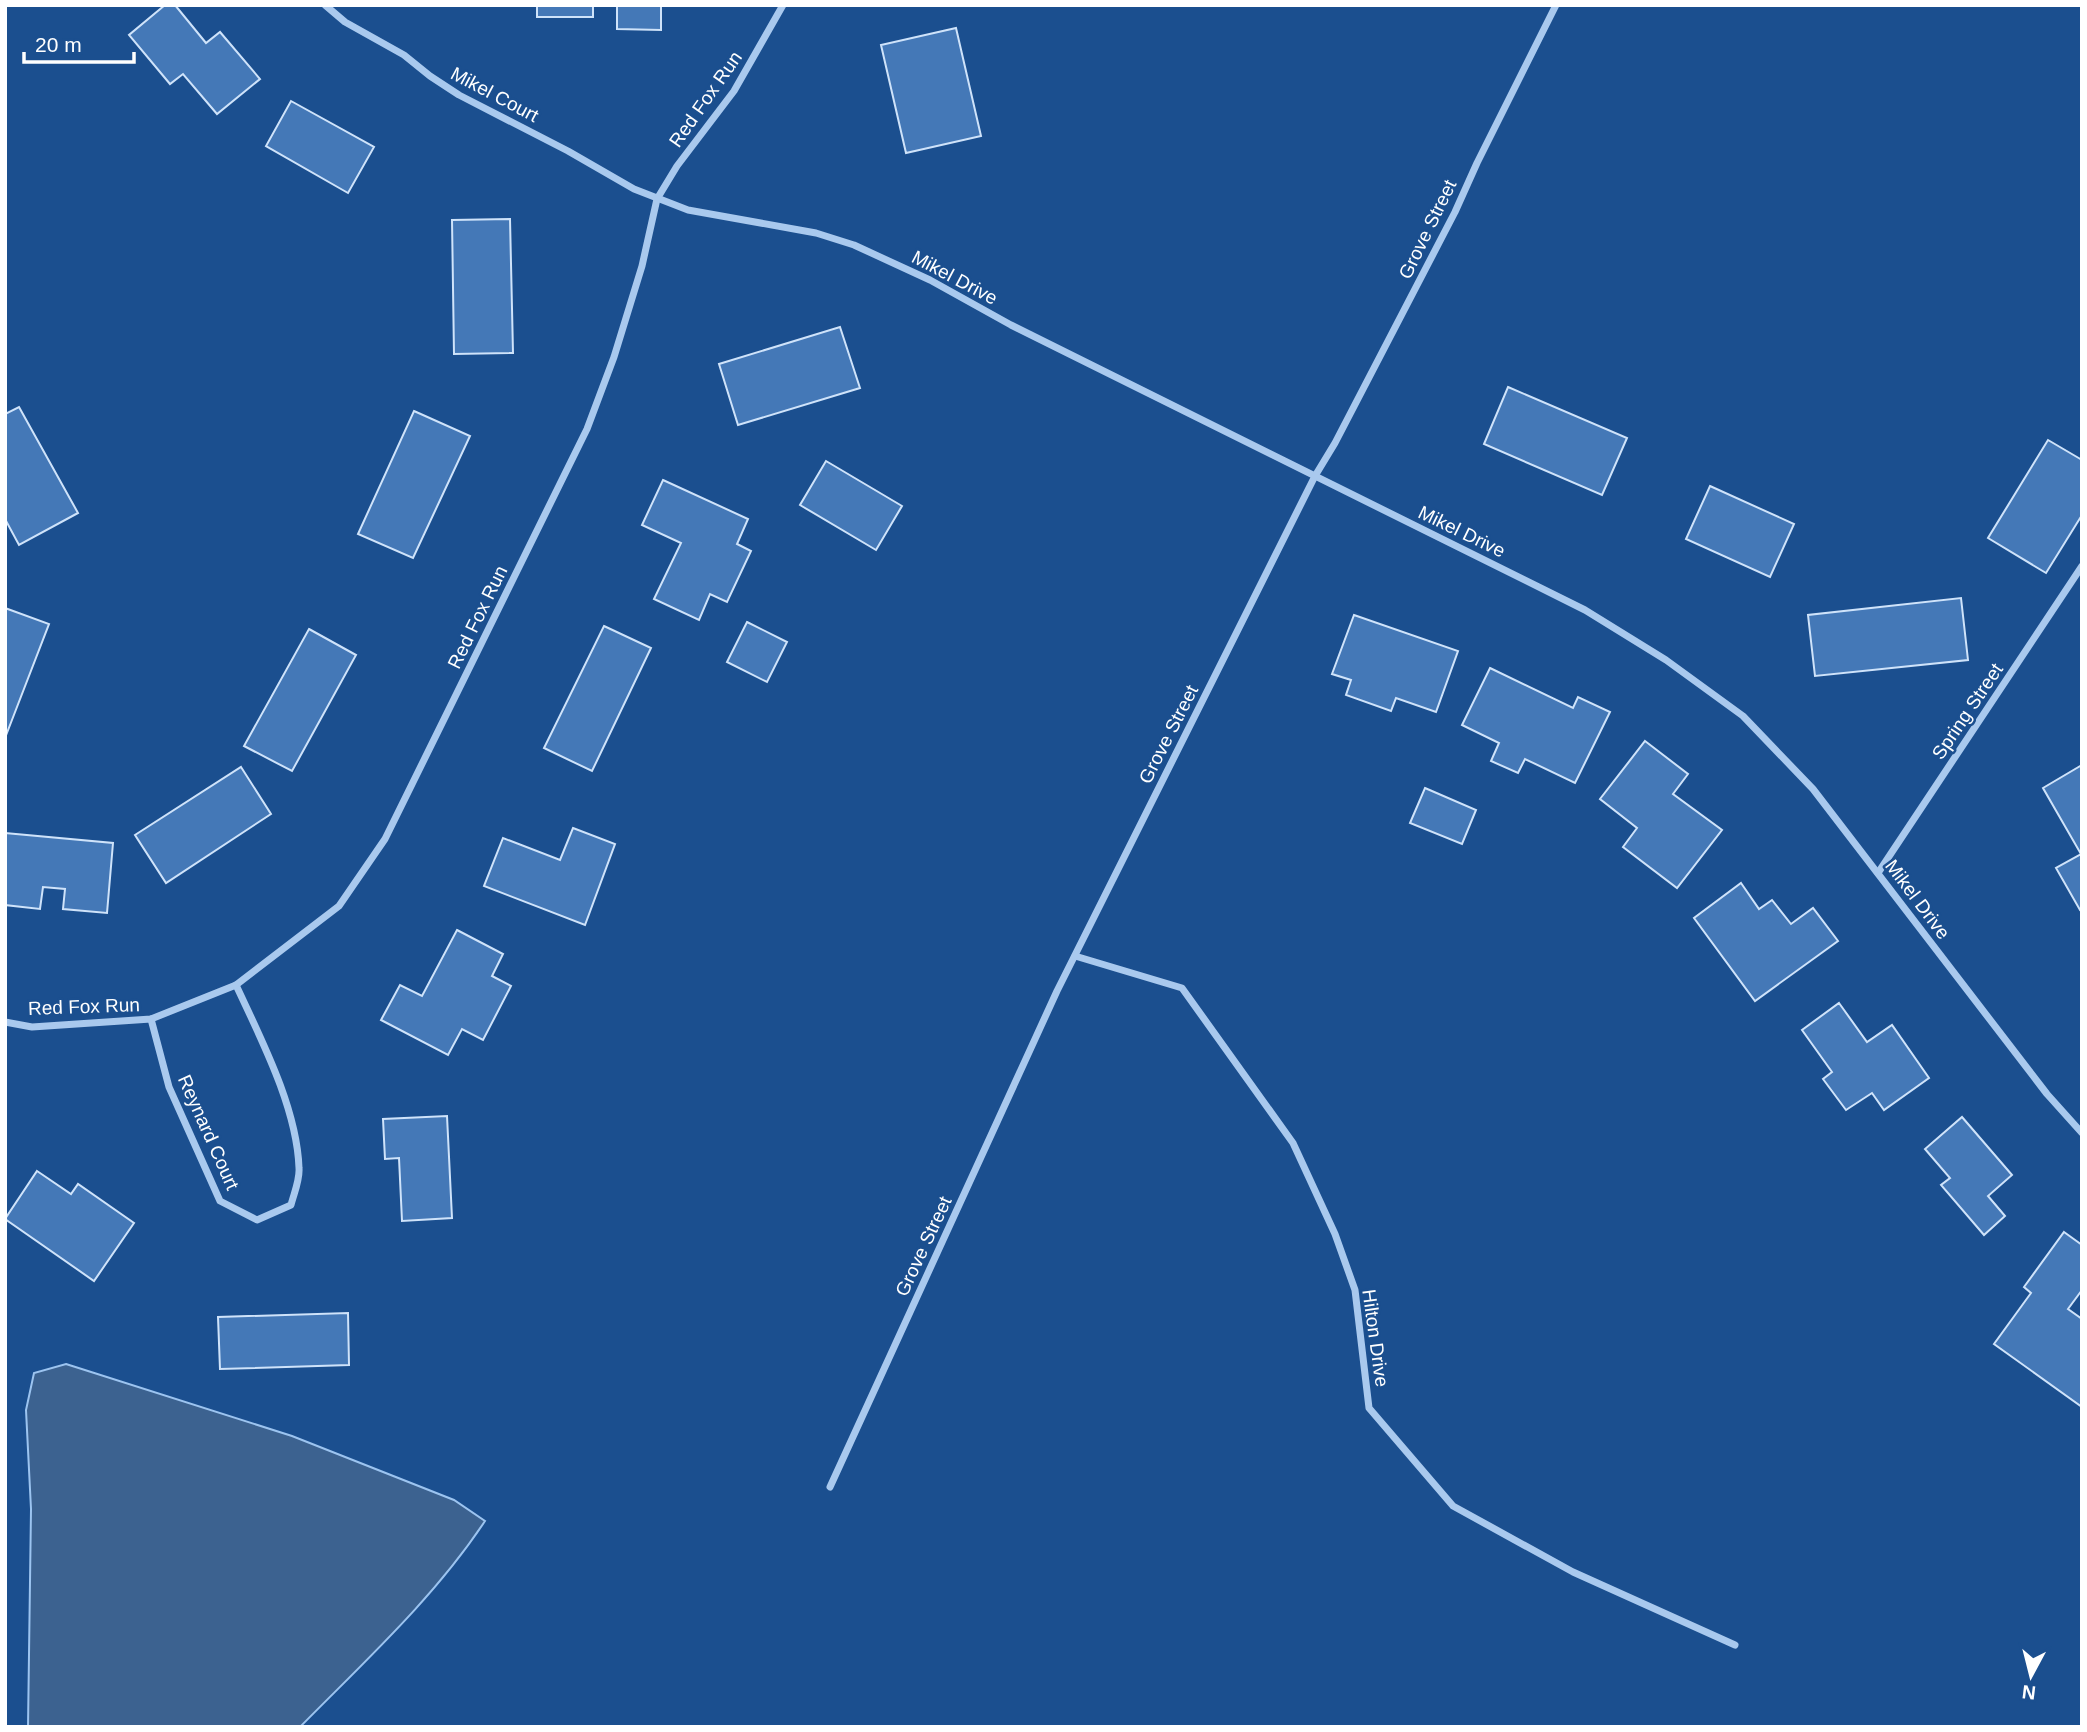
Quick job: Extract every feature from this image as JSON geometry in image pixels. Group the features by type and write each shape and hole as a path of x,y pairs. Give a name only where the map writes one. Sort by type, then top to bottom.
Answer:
{"street":[{"name":"Mikel Court","path":"325,5 345,22 404,55 459,95 657,199"},
{"name":"Red Fox Run","path":"5,1022 32,1027 151,1019 236,985 339,906 385,839 587,429 626,318 642,265 657,199 677,166 734,91 783,5"},
{"name":"Grove Street","path":"830,1487 1075,956 1315,476 1455,212 1556,5"},
{"name":"Mikel Drive","path":"657,199 688,210 816,233 854,245 930,280 1011,325 1585,610 1666,660 1743,716 1813,789 2047,1094 2082,1133"},
{"name":"Spring Street","path":"1878,873 2082,566"},
{"name":"Hilton Drive","path":"1075,956 1182,988 1293,1143 1335,1234 1355,1290 1369,1408 1453,1506 1573,1572 1735,1645"},
{"name":"Reynard Court","path":"151,1019 169,1087 220,1201 257,1220 291,1205 300,1171 295,1129 266,1051 236,985"}],"water":[{"path":"66,1364 292,1436 454,1500 485,1521 421,1603 300,1727 28,1727 31,1509 26,1410 34,1373"}],"building":[{"path":"165,5 175,5 206,43 220,32 260,79 217,114 183,74 170,84 129,35"},
{"path":"537,5 593,5 593,17 537,17"},
{"path":"617,5 661,5 661,30 617,29"},
{"path":"956,28 981,136 906,153 881,45"},
{"path":"291,101 374,147 348,193 266,146"},
{"path":"510,219 513,353 454,354 452,220"},
{"path":"840,327 860,388 738,425 719,364"},
{"path":"1508,387 1627,438 1602,495 1484,444"},
{"path":"19,407 78,513 19,545 5,519 5,414"},
{"path":"414,411 470,436 413,558 358,534"},
{"path":"2048,440 2082,460 2082,515 2046,573 1988,538"},
{"path":"826,461 902,506 876,550 800,505"},
{"path":"663,480 748,519 737,544 751,551 727,602 710,594 699,620 654,599 681,543 642,525"},
{"path":"1710,486 1794,524 1770,577 1686,539"},
{"path":"1961,598 1968,660 1815,676 1808,615"},
{"path":"5,608 49,624 5,738"},
{"path":"1354,615 1458,651 1436,712 1396,698 1391,711 1346,695 1351,680 1332,674"},
{"path":"747,622 787,642 767,682 727,662"},
{"path":"604,626 651,648 592,771 544,748"},
{"path":"309,629 356,655 292,771 244,746"},
{"path":"1490,668 1573,708 1578,697 1610,712 1575,783 1525,759 1518,773 1491,761 1499,743 1462,725"},
{"path":"1645,741 1688,774 1673,794 1722,830 1677,888 1623,847 1637,828 1600,799"},
{"path":"2082,765 2082,909 2080,910 2056,868 2081,854 2043,788"},
{"path":"241,767 271,814 166,883 135,835"},
{"path":"1425,788 1476,810 1462,844 1410,823"},
{"path":"573,828 615,844 585,925 484,886 503,838 560,860"},
{"path":"5,833 113,843 107,913 63,909 65,889 43,887 40,909 5,905"},
{"path":"1741,883 1759,909 1772,900 1791,924 1813,908 1838,941 1755,1001 1694,918"},
{"path":"457,930 503,954 492,976 511,986 483,1040 462,1029 448,1055 381,1020 400,985 422,996"},
{"path":"1839,1003 1867,1042 1892,1025 1929,1078 1884,1110 1872,1093 1846,1110 1823,1079 1832,1072 1802,1030"},
{"path":"447,1116 452,1218 402,1221 399,1158 385,1159 383,1119"},
{"path":"1962,1117 2012,1175 1988,1196 2005,1216 1984,1235 1941,1185 1950,1178 1925,1149"},
{"path":"37,1171 71,1194 78,1184 134,1223 94,1281 5,1219"},
{"path":"2064,1232 2082,1245 2082,1290 2068,1309 2082,1319 2082,1407 1994,1344 2031,1293 2024,1287"},
{"path":"348,1313 349,1365 220,1369 218,1317"}]}
